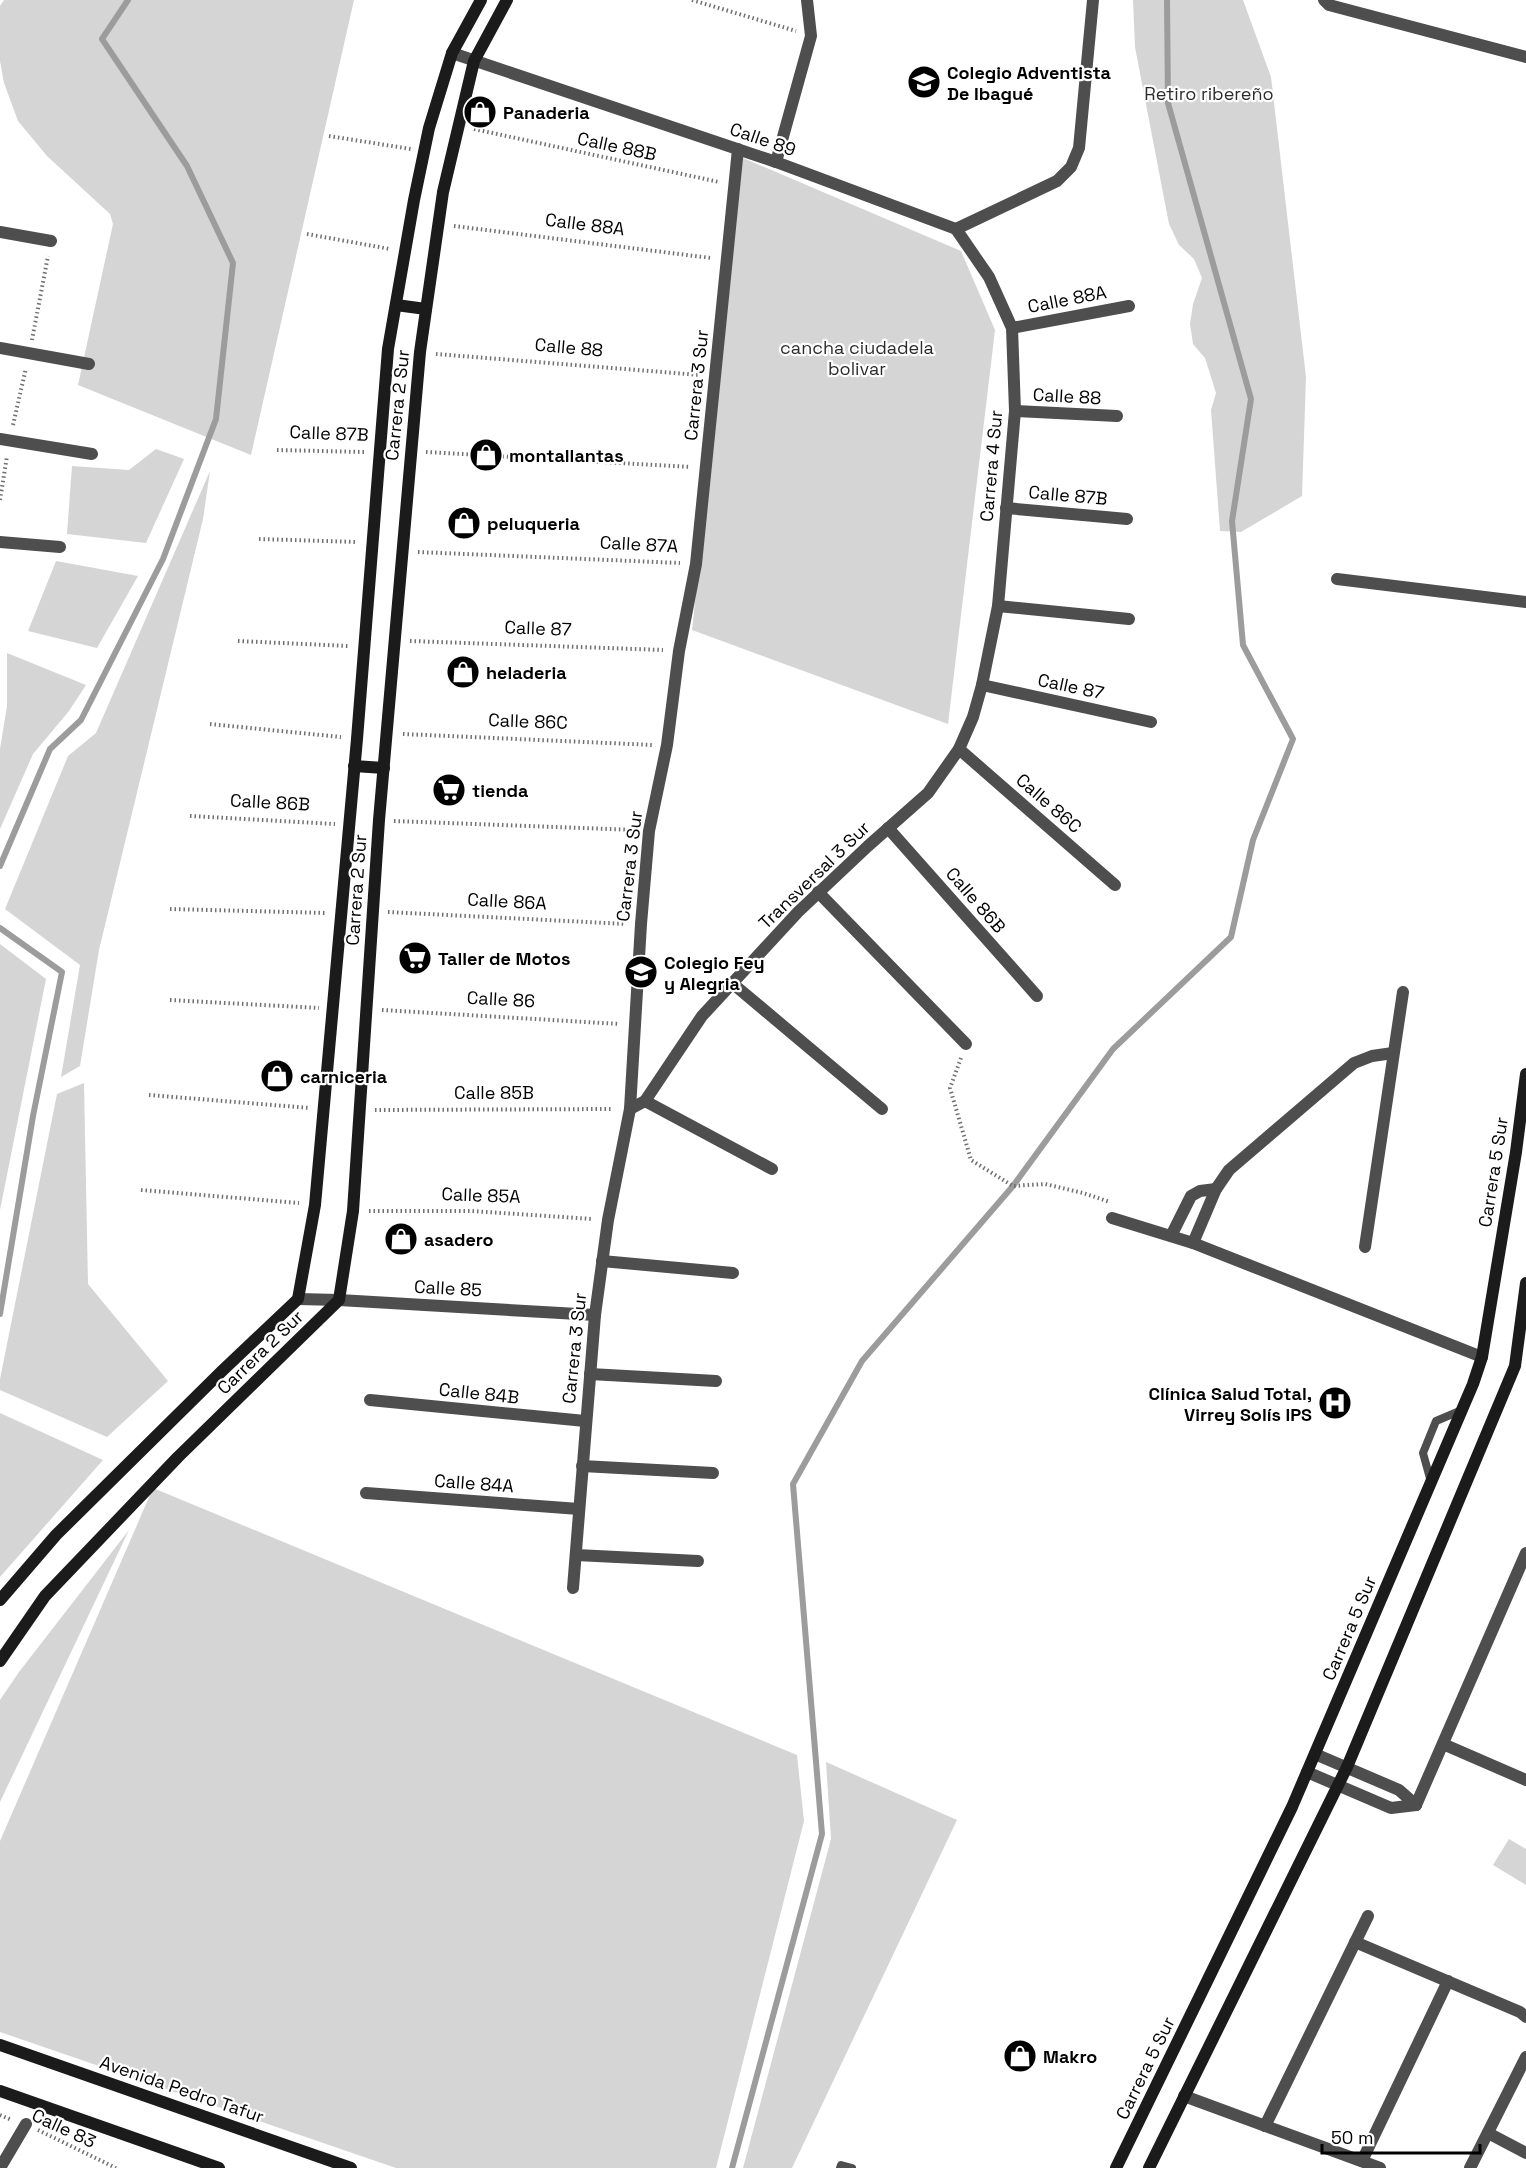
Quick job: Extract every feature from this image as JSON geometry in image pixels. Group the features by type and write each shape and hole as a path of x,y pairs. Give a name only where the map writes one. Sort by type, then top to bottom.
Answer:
{"street":[{"name":"Carrera 2 Sur","path":"0,1600 56,1534 298,1299 315,1205 357,739 388,349 424,152 452,53 481,0"},
{"name":"Carrera 2 Sur","path":"0,1661 45,1596 178,1457 339,1300 353,1211 379,820 420,352 443,192 474,61 507,0"},
{"path":"776,162 811,36 807,0"},
{"path":"957,229 1056,181 1071,167 1078,148 1093,0"},
{"path":"1324,0 1329,5 1526,57"},
{"name":"Calle 89","path":"452,53 776,162 957,229"},
{"name":"Carrera 3 Sur","path":"573,1588 595,1315 608,1220 630,1109 640,924 649,831 667,746 679,651 696,564 738,149"},
{"name":"Carrera 4 Sur","path":"957,229 989,277 1012,328 1014,411 998,606 982,686 973,717"},
{"path":"0,231 51,241"},
{"path":"396,305 426,309"},
{"name":"Calle 88A","path":"1012,328 1129,306"},
{"path":"0,348 89,364"},
{"name":"Calle 88","path":"1014,411 1117,416"},
{"path":"0,439 92,454"},
{"name":"Calle 87B","path":"1006,508 1127,519"},
{"path":"0,542 60,547"},
{"path":"1338,579 1526,602"},
{"path":"998,606 1129,619"},
{"name":"Calle 87","path":"982,686 1151,722"},
{"name":"Transversal 3 Sur","path":"630,1109 645,1101 702,1016 818,892 928,793 959,748 973,717"},
{"name":"Calle 86C","path":"959,748 1115,885"},
{"path":"354,766 384,768"},
{"name":"Calle 86B","path":"888,828 1037,996"},
{"path":"818,892 966,1044"},
{"path":"732,984 882,1109"},
{"path":"1365,1247 1403,992"},
{"path":"1193,1243 1216,1189 1229,1170 1354,1063 1372,1056 1393,1053"},
{"name":"Carrera 5 Sur","path":"1116,2168 1307,1772 1462,1410 1482,1357 1516,1152 1526,1074"},
{"path":"645,1101 772,1168"},
{"path":"1171,1236 1191,1196 1200,1191 1216,1189"},
{"path":"1112,1218 1193,1243 1482,1357"},
{"path":"602,1262 733,1273"},
{"path":"1149,2168 1347,1767 1515,1366 1526,1282"},
{"name":"Calle 85","path":"298,1299 595,1315"},
{"path":"590,1374 716,1381"},
{"name":"Calle 84B","path":"370,1400 585,1421"},
{"path":"582,1466 714,1473"},
{"name":"Calle 84A","path":"366,1493 579,1509"},
{"path":"1416,1805 1526,1553"},
{"path":"576,1555 698,1561"},
{"path":"1443,1744 1526,1780"},
{"path":"1315,1754 1399,1790 1416,1805"},
{"path":"1307,1772 1392,1808 1416,1805"},
{"path":"1264,2126 1368,1916"},
{"path":"1355,1942 1520,2012 1526,2017"},
{"path":"1362,2161 1448,1982"},
{"name":"Avenida Pedro Tafur","path":"0,2045 351,2168"},
{"path":"1470,2168 1526,2057"},
{"path":"0,2091 219,2168"},
{"path":"1184,2096 1380,2168"},
{"path":"0,2168 26,2124"},
{"path":"1488,2133 1526,2153"}],"lane":[{"path":"1431,1482 1423,1453 1436,1421 1462,1410"},
{"path":"840,2168 841,2165 852,2168"}],"path":[{"path":"692,0 811,36"},
{"name":"Calle 88B","path":"459,125 734,186"},
{"path":"328,136 424,152"},
{"name":"Calle 88A","path":"438,224 727,260"},
{"path":"307,234 405,252"},
{"name":"Calle 88","path":"420,352 715,376"},
{"name":"Calle 87B","path":"277,450 380,453"},
{"path":"411,452 705,468"},
{"path":"259,539 373,542"},
{"name":"Calle 87A","path":"402,551 696,564"},
{"name":"Calle 87","path":"394,640 679,651"},
{"path":"238,641 364,646"},
{"path":"210,724 357,739"},
{"name":"Calle 86C","path":"387,733 667,746"},
{"name":"Calle 86B","path":"190,816 348,825"},
{"path":"379,820 649,831"},
{"path":"170,909 340,914"},
{"name":"Calle 86A","path":"372,912 640,924"},
{"path":"170,1000 331,1009"},
{"name":"Calle 86","path":"366,1009 634,1025"},
{"path":"966,1044 950,1088 970,1160 1013,1186 1046,1184 1112,1203"},
{"path":"149,1095 323,1109"},
{"name":"Calle 85B","path":"359,1110 630,1109"},
{"path":"141,1190 315,1205"},
{"name":"Calle 85A","path":"353,1211 472,1211 608,1220"},
{"name":"Calle 83","path":"0,2115 26,2124 116,2168"}],"green space":[{"path":"4,0 354,0 251,455 78,385 113,224 110,214 47,156 18,121 4,83 0,61 0,6"},
{"name":"Retiro ribereño","path":"1133,0 1243,0 1271,77 1306,377 1302,496 1241,532 1220,531 1211,410 1216,393 1205,358 1193,344 1190,324 1193,304 1202,278 1194,259 1179,245 1169,224 1135,47"},
{"name":"cancha ciudadela bolivar","path":"743,158 961,251 995,330 948,724 692,630"},
{"path":"156,449 184,459 146,543 67,534 72,466 129,470"},
{"path":"210,471 203,519 99,950 80,1066 61,1077 80,965 5,909 68,756 96,733"},
{"path":"56,561 138,576 97,648 28,631"},
{"path":"7,653 86,685 69,711 33,754 0,829 0,749 7,706"},
{"path":"0,944 46,979 0,1210"},
{"path":"84,1083 88,1284 168,1381 107,1437 0,1390 0,1379 57,1094"},
{"path":"0,1413 103,1460 0,1577"},
{"path":"153,1488 797,1755 804,1821 716,2168 396,2168 0,2032 0,1841"},
{"path":"129,1530 0,1802 0,1700"},
{"path":"826,1762 957,1820 792,2168 743,2168 831,1839"},
{"path":"1509,1839 1526,1849 1526,1885 1493,1865"}],"waterway":[{"path":"0,866 50,749 81,720 163,559 216,419 233,263 187,166 102,39 128,0"},
{"path":"732,2168 822,1834 793,1484 862,1361 1013,1186 1113,1049 1231,937 1253,840 1293,739 1243,645 1232,521 1251,399 1168,103 1167,0"},
{"path":"0,928 62,972 33,1116 0,1314"}],"place":[{"name":"Colegio Adventista De Ibagué","path":"924,82"},
{"name":"Panaderia","path":"480,112"},
{"name":"montallantas","path":"486,455"},
{"name":"peluqueria","path":"464,523"},
{"name":"heladeria","path":"463,672"},
{"name":"tienda","path":"449,790"},
{"name":"Taller de Motos","path":"415,958"},
{"name":"Colegio Fey y Alegria","path":"641,972"},
{"name":"carniceria","path":"277,1076"},
{"name":"asadero","path":"401,1239"},
{"name":"Clínica Salud Total, Virrey Solís IPS","path":"1335,1403"},
{"name":"Makro","path":"1020,2056"}]}
